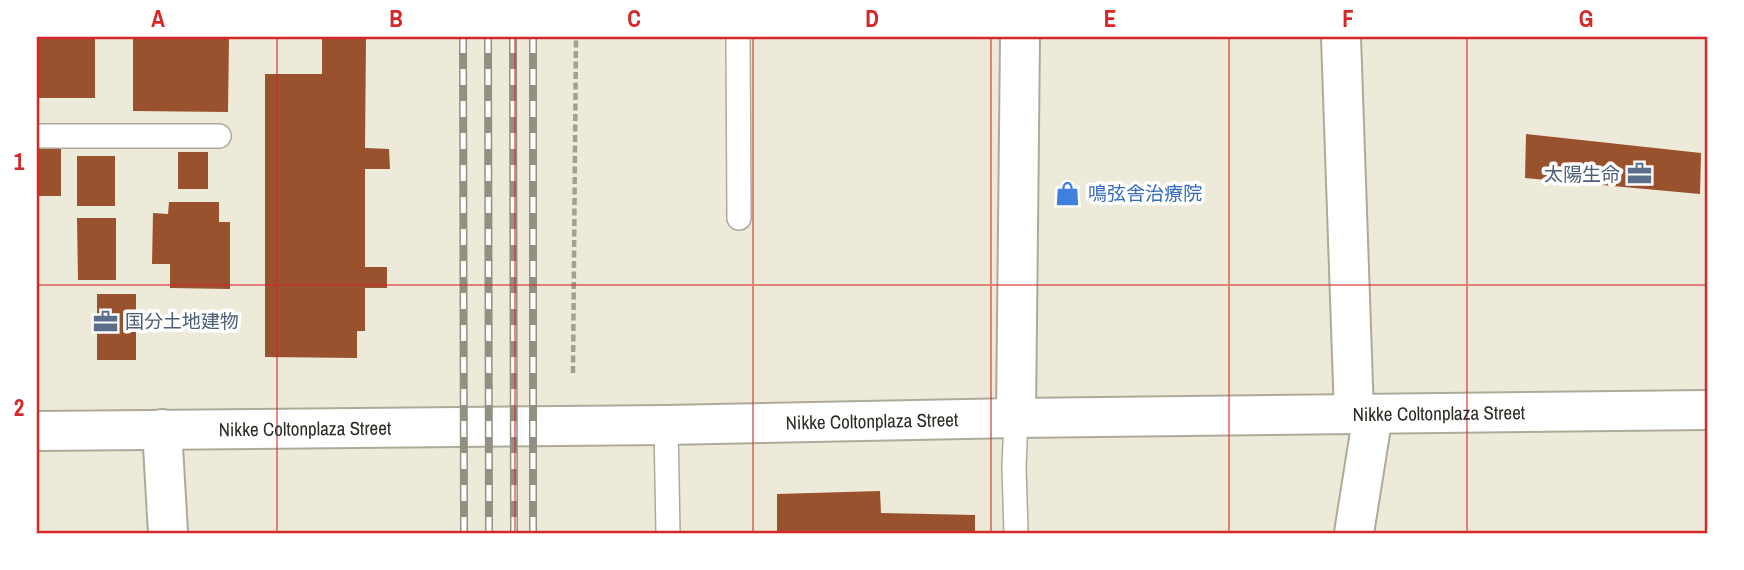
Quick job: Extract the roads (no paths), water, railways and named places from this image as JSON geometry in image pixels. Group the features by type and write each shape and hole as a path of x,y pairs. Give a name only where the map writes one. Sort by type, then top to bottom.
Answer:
{"street":[{"path":"1016,418 1020,37"},
{"path":"1340,37 1363,414 1354,533"},
{"name":"Nikke Coltonplaza Street","path":"37,430 666,425 1707,410"},
{"path":"162,429 168,533"}],"lane":[{"path":"737,37 739,218"},
{"path":"37,136 219,136"},
{"path":"1016,418 1016,533"},
{"path":"666,425 668,533"}],"railway":[{"path":"463,37 464,533"},
{"path":"488,37 489,533"},
{"path":"513,37 514,533"},
{"path":"533,37 533,533"}],"place":[{"name":"太陽生命","path":"1640,174"},
{"name":"鳴弦舎治療院","path":"1068,193"},
{"name":"国分土地建物","path":"105,321"}]}
